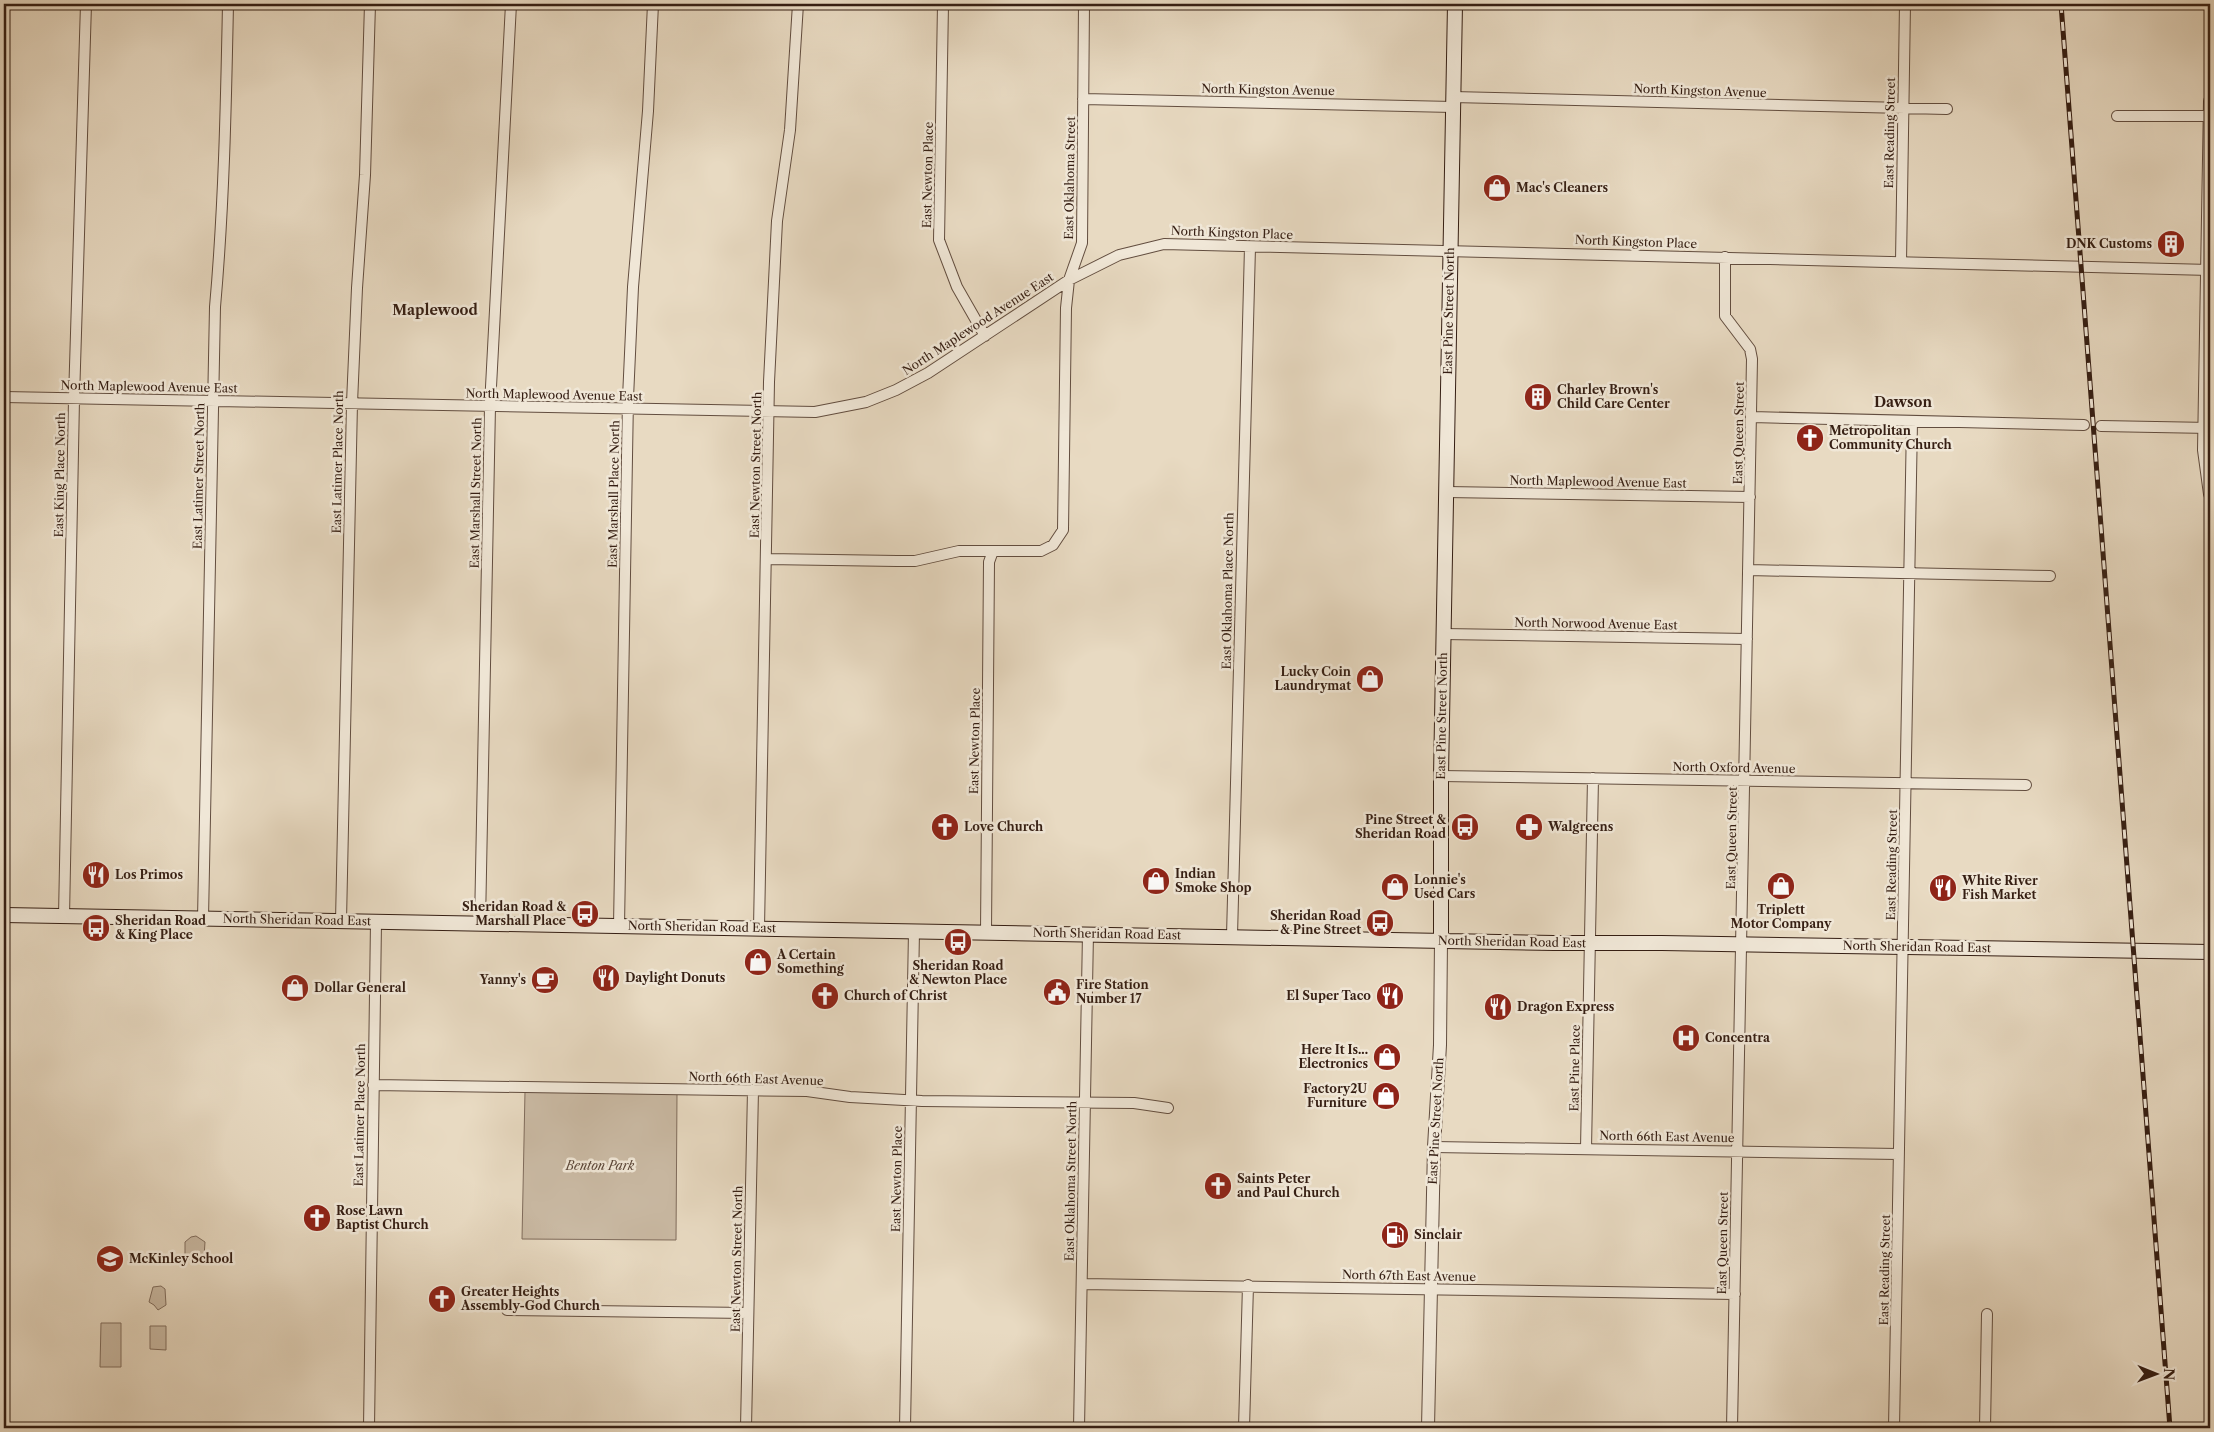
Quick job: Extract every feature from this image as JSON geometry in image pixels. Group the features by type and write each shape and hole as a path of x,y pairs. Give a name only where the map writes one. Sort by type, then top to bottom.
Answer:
{"main road":[{"name":"East Pine Street North","path":"1441,940 1443,634 1455,4"},
{"name":"North Sheridan Road East","path":"4,916 2210,952"}],"street":[{"name":"East King Place North","path":"64,916 74,399 86,4"},
{"name":"East Latimer Street North","path":"203,919 215,307 222,230 228,4"},
{"name":"East Latimer Place North","path":"340,921 352,403 357,288 365,175 370,4"},
{"name":"East Marshall Street North","path":"480,924 490,406 511,4"},
{"name":"East Marshall Place North","path":"619,926 628,409 632,288 648,111 653,4"},
{"name":"East Newton Street North","path":"759,928 769,412 778,222 790,130 798,4"},
{"name":"East Newton Place","path":"943,4 939,240 957,287 985,336"},
{"name":"East Oklahoma Street","path":"993,551 1041,551 1053,544 1063,530 1066,308 1069,280 1082,242 1084,4"},
{"name":"East Reading Street","path":"1901,262 1905,4"},
{"name":"North Kingston Avenue","path":"1083,99 1947,109"},
{"path":"2210,101 2208,428 2205,470 2210,494"},
{"path":"2116,116 2210,116"},
{"name":"North Kingston Place","path":"1069,280 1119,255 1164,244 2209,270"},
{"name":"East Oklahoma Place North","path":"1232,936 1250,247"},
{"name":"East Queen Street","path":"1725,257 1725,316 1750,349 1752,355 1732,1428"},
{"name":"North Maplewood Avenue East","path":"4,397 815,412 866,402 896,390 928,373 1069,280"},
{"path":"1752,417 2084,425"},
{"name":"East Reading Street","path":"1894,1428 1912,422"},
{"path":"2101,426 2208,428"},
{"name":"North Maplewood Avenue East","path":"1446,492 1750,497"},
{"path":"767,559 897,561 915,560 959,551 993,551"},
{"name":"East Newton Place","path":"986,932 989,562 993,551"},
{"path":"1748,570 2050,576"},
{"name":"North Norwood Avenue East","path":"1443,634 1747,639"},
{"name":"North Oxford Avenue","path":"1441,776 2026,785"},
{"name":"East Pine Place","path":"1586,1149 1593,778"},
{"name":"East Latimer Place North","path":"369,1428 376,922"},
{"name":"East Newton Place","path":"905,1428 914,931"},
{"name":"East Oklahoma Street North","path":"1079,1428 1088,934"},
{"name":"East Pine Street North","path":"1428,1428 1434,1147 1440,1045 1441,940"},
{"name":"North 66th East Avenue","path":"373,1084 753,1090 807,1092 850,1097 1134,1103 1168,1108"},
{"name":"East Newton Street North","path":"746,1428 753,1090"},
{"name":"North 66th East Avenue","path":"1434,1147 1899,1154"},
{"name":"North 67th East Avenue","path":"1082,1284 1735,1294"},
{"path":"1244,1428 1248,1286"},
{"path":"507,1310 748,1313"},
{"path":"1985,1428 1987,1314"}],"green space":[{"name":"Benton Park","path":"525,1091 677,1094 676,1240 522,1239"},
{"path":"196,1236 205,1242 204,1257 197,1261 188,1259 185,1255 185,1242 191,1237"},
{"path":"161,1286 165,1289 166,1305 158,1310 149,1302 153,1287"},
{"path":"101,1323 121,1323 121,1367 100,1367"},
{"path":"150,1326 166,1326 166,1350 150,1349"}],"railway":[{"path":"2061,4 2170,1428"}],"place":[{"name":"Mac's Cleaners","path":"1497,188"},
{"name":"DNK Customs","path":"2171,244"},
{"name":"Charley Brown's Child Care Center","path":"1538,397"},
{"name":"Metropolitan Community Church","path":"1810,438"},
{"name":"Lucky Coin Laundrymat","path":"1370,679"},
{"name":"Love Church","path":"945,827"},
{"name":"Pine Street & Sheridan Road","path":"1465,827"},
{"name":"Walgreens","path":"1529,827"},
{"name":"Los Primos","path":"96,875"},
{"name":"Indian Smoke Shop","path":"1156,881"},
{"name":"Triplett Motor Company","path":"1781,886"},
{"name":"Lonnie's Used Cars","path":"1395,887"},
{"name":"White River Fish Market","path":"1943,888"},
{"name":"Sheridan Road & Marshall Place","path":"585,914"},
{"name":"Sheridan Road & Pine Street","path":"1380,923"},
{"name":"Sheridan Road & King Place","path":"96,928"},
{"name":"Sheridan Road & Newton Place","path":"958,942"},
{"name":"A Certain Something","path":"758,962"},
{"name":"Daylight Donuts","path":"606,978"},
{"name":"Yanny's","path":"545,980"},
{"name":"Dollar General","path":"295,988"},
{"name":"Fire Station Number 17","path":"1057,992"},
{"name":"Church of Christ","path":"825,996"},
{"name":"El Super Taco","path":"1390,996"},
{"name":"Dragon Express","path":"1498,1007"},
{"name":"Concentra","path":"1686,1038"},
{"name":"Here It Is... Electronics","path":"1387,1057"},
{"name":"Factory2U Furniture","path":"1386,1096"},
{"name":"Saints Peter and Paul Church","path":"1218,1186"},
{"name":"Rose Lawn Baptist Church","path":"317,1218"},
{"name":"Sinclair","path":"1395,1235"},
{"name":"McKinley School","path":"110,1259"},
{"name":"Greater Heights Assembly-God Church","path":"442,1299"}],"district":[{"name":"Maplewood","path":"435,310"},
{"name":"Dawson","path":"1903,402"}]}
